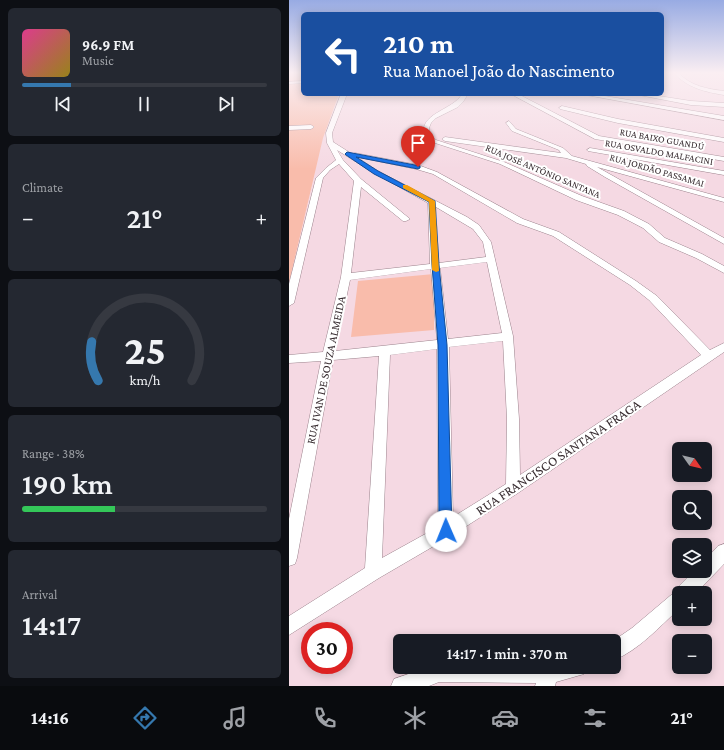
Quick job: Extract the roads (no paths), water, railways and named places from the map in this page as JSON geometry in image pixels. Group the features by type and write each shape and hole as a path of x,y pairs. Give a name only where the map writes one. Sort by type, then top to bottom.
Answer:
{"street":[{"path":"340,105 329,132 330,143 340,161 358,181 405,219"},
{"path":"426,132 429,121 458,105"},
{"name":"RUA BAIXO GUANDÚ","path":"535,105 597,138 724,159"},
{"path":"648,105 724,118"},
{"path":"562,108 618,121 724,140"},
{"path":"509,123 514,130 561,149 569,157"},
{"path":"289,128 311,127"},
{"name":"RUA JORDÃO PASSAMAI","path":"426,132 446,139 583,160 724,200"},
{"name":"RUA JOSÉ ANTÔNIO SANTANA","path":"426,132 427,137 434,141 503,163 559,190 636,219 662,240 699,256 724,270"},
{"path":"597,138 583,160 607,176 724,241"},
{"path":"330,143 376,172 432,201 476,227 487,242 509,336 513,419 513,488"},
{"name":"RUA OSVALDO MALFACINI","path":"590,150 724,173"},
{"path":"347,154 418,167 435,172 520,221 556,234 633,283 653,298 709,356"},
{"path":"289,303 320,178 327,169 340,161"},
{"name":"RUA IVAN DE SOUZA ALMEIDA","path":"289,558 328,356 346,276 358,181"},
{"path":"699,192 724,206"},
{"path":"432,201 435,265 443,345 446,531"},
{"path":"346,276 492,259"},
{"path":"289,359 443,345 509,336"},
{"name":"RUA FRANCISCO SANTANA FRAGA","path":"289,626 373,572 446,531 724,347"},
{"path":"373,572 385,351"},
{"path":"691,586 724,552"},
{"path":"621,646 638,634 672,604"},
{"path":"401,686 439,673 547,680 561,674"}]}
